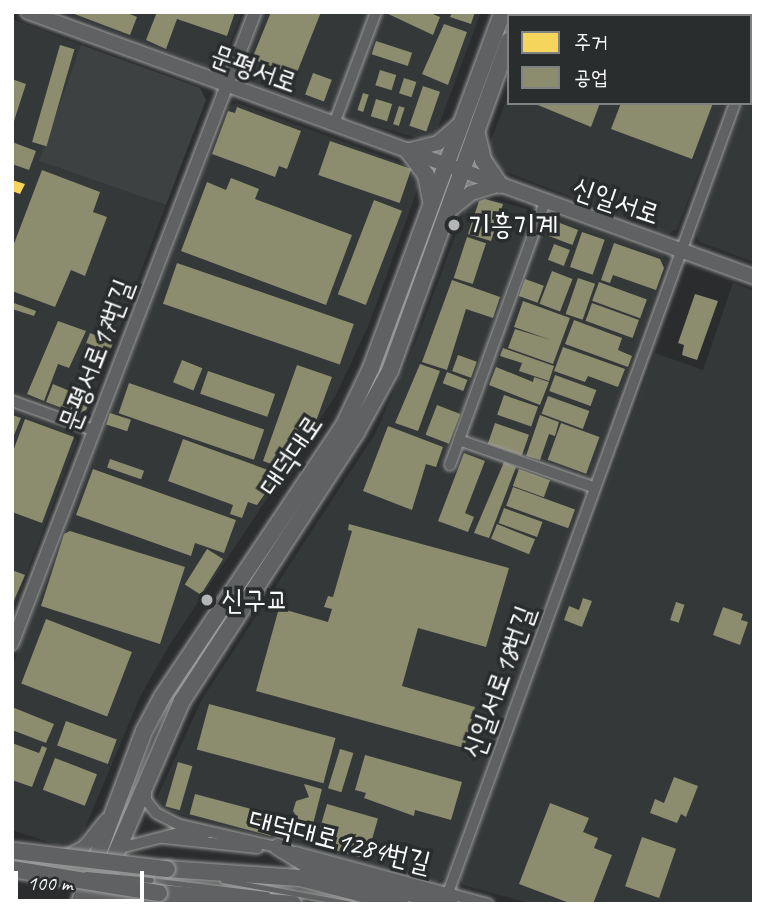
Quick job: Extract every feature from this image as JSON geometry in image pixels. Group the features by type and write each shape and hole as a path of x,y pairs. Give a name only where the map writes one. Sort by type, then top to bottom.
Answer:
{"main road":[{"name":"문평서로","path":"28,12 463,172"},
{"name":"대덕대로","path":"100,872 119,848 160,743 187,692 356,433 390,371 463,172 471,124 503,12"},
{"name":"대덕대로","path":"91,897 100,872 116,805 162,697 342,427 371,368 446,165 471,124 507,45"},
{"path":"432,202 426,175 408,151 439,143 471,124 483,160 500,185 471,193 450,209"},
{"name":"신일서로","path":"463,172 754,276"},
{"path":"278,847 321,869 449,898"},
{"path":"12,852 173,869 300,878 401,904"},
{"path":"12,870 158,892 294,904"},
{"path":"91,897 158,892"}],"street":[{"name":"문평서로17번길","path":"12,643 255,12"},
{"path":"334,124 376,12"},
{"name":"신일서로18번길","path":"449,898 593,487 734,105"},
{"path":"450,465 545,202"},
{"path":"12,401 93,430"},
{"path":"459,440 593,487"},
{"name":"대덕대로1284번길","path":"146,784 146,800 156,813 180,825 278,847"},
{"path":"54,863 84,847 116,805"},
{"path":"119,848 179,833 248,847 278,847"},
{"path":"12,852 100,872"},
{"path":"12,870 91,897"},
{"name":"대덕대로1284번길","path":"449,898 488,904"}],"lane":[{"path":"173,869 353,904"},
{"path":"158,892 217,885 302,904"}],"shaded area":[{"path":"60,12 242,12 223,60 209,67"},
{"path":"263,12 370,12 335,106 325,110 245,81 241,68"},
{"path":"383,12 481,12 436,133 421,139 349,118 346,110"},
{"path":"754,12 754,27 752,32 752,14 538,14"},
{"path":"12,19 81,45 40,161 166,205 88,411 78,416 12,391"},
{"path":"81,45 200,88 206,100 166,205 39,161"},
{"path":"754,77 754,262 699,242 696,235 743,105 752,105"},
{"path":"507,98 507,105 724,105 677,229 668,234 496,168 487,151"},
{"path":"237,103 412,167 419,185 369,324 336,395 168,647 140,697 80,840 61,846 12,830 12,667 228,107"},
{"path":"484,197 527,209 532,217 443,464 454,468 461,450 467,448 579,488 583,494 446,877 435,883 162,809 156,800 202,699 375,434 418,336 467,204"},
{"path":"551,215 663,255 667,262 590,476 582,479 472,437 469,431 544,219"},
{"path":"733,283 754,291 754,904 533,904 463,885 460,880 655,353 703,370"},
{"path":"12,410 73,433 77,441 12,611"}],"building: 주거":[{"path":"12,180 25,184 20,194 12,191"}],"building: 공업":[{"path":"69,12 125,12 137,17 130,35"},
{"path":"157,12 235,12 227,36 177,19 166,49 146,40"},
{"path":"271,12 321,12 296,75 252,59"},
{"path":"384,12 428,12 440,17 433,35"},
{"path":"452,12 475,12 471,24 450,17"},
{"path":"569,12 747,12 657,14 568,14"},
{"path":"444,24 467,32 448,85 422,74"},
{"path":"376,41 412,53 408,66 372,54"},
{"path":"60,45 74,49 47,146 32,142"},
{"path":"380,70 396,75 392,90 375,85"},
{"path":"313,73 332,80 324,101 305,95"},
{"path":"404,78 416,82 411,97 399,93"},
{"path":"12,79 26,84 13,124 12,124"},
{"path":"423,86 440,92 426,132 409,126"},
{"path":"363,93 369,95 363,112 357,110"},
{"path":"376,99 392,104 387,121 371,116"},
{"path":"538,105 599,105 591,127"},
{"path":"620,105 712,105 692,159 611,129"},
{"path":"399,106 405,108 399,126 393,124"},
{"path":"237,107 301,131 287,169 279,166 275,177 212,154 228,111 235,113"},
{"path":"330,141 411,169 400,203 318,175"},
{"path":"12,142 36,151 29,170 12,164"},
{"path":"42,170 100,192 93,212 107,217 85,276 71,270 55,307 12,291 12,249"},
{"path":"231,178 259,189 255,199 352,235 326,305 181,251 207,182 226,190"},
{"path":"485,199 503,204 491,241 468,234 479,201"},
{"path":"374,200 402,211 366,305 338,294"},
{"path":"552,220 578,230 572,245 546,235"},
{"path":"582,232 605,240 593,275 570,267"},
{"path":"467,237 486,243 473,284 454,278"},
{"path":"614,243 660,259 664,268 656,290 613,275 610,283 601,280"},
{"path":"554,244 570,250 564,266 548,260"},
{"path":"177,263 354,324 340,365 163,304"},
{"path":"552,271 573,279 560,312 539,304"},
{"path":"578,278 595,284 583,320 566,314"},
{"path":"525,279 544,286 538,303 519,296"},
{"path":"452,280 500,297 493,318 466,309 447,370 422,362"},
{"path":"599,282 647,299 640,318 592,301"},
{"path":"695,294 718,301 697,360 682,355 684,345 678,343"},
{"path":"523,301 570,318 553,364 508,348 515,329 551,340 514,327"},
{"path":"14,303 36,311 34,316 12,309"},
{"path":"592,303 639,320 632,338 586,321"},
{"path":"574,320 622,338 618,350 632,356 628,367 565,344"},
{"path":"58,321 86,331 69,368 58,364 44,401 27,394"},
{"path":"90,333 113,342 109,354 85,345"},
{"path":"563,347 625,369 618,387 588,376 585,382 554,371"},
{"path":"503,348 554,366 549,381 519,371 522,363 500,356"},
{"path":"458,355 477,362 471,378 452,371"},
{"path":"182,360 202,368 193,390 173,382"},
{"path":"420,364 440,371 418,431 395,423"},
{"path":"297,365 332,377 316,421 305,435 295,432 282,468 263,461"},
{"path":"496,367 533,382 534,377 549,382 540,405 489,385"},
{"path":"208,371 275,394 267,417 200,394"},
{"path":"447,372 468,380 463,391 443,383"},
{"path":"555,375 596,390 591,406 549,391"},
{"path":"129,383 264,430 254,460 119,413"},
{"path":"53,384 91,400 86,410 78,414 46,402"},
{"path":"504,395 538,407 531,427 497,415"},
{"path":"548,396 589,411 583,429 542,414"},
{"path":"437,405 460,414 449,444 426,435"},
{"path":"110,413 131,420 127,431 106,424"},
{"path":"12,415 21,418 12,440"},
{"path":"540,415 559,422 555,436 549,434 540,460 526,456"},
{"path":"25,419 74,437 42,523 12,512 12,454"},
{"path":"495,423 529,435 522,456 488,444"},
{"path":"561,423 600,437 586,474 548,460"},
{"path":"388,426 443,447 436,467 426,464 412,510 363,491"},
{"path":"183,439 279,474 257,505 248,502 242,518 230,514 233,505 168,481"},
{"path":"464,453 485,461 465,513 474,517 468,532 438,521"},
{"path":"110,459 144,471 141,479 107,468"},
{"path":"504,462 516,467 489,538 474,533"},
{"path":"93,469 236,520 224,553 195,543 191,556 76,515"},
{"path":"519,469 550,480 544,497 513,486"},
{"path":"513,487 575,510 568,528 506,506"},
{"path":"504,508 543,522 537,537 499,523"},
{"path":"349,524 509,568 486,647 418,628 402,686 475,707 464,748 256,691 279,608 328,622 332,609 324,607 328,596 333,597 352,531 348,530"},
{"path":"497,524 535,539 529,554 491,539"},
{"path":"70,531 185,567 160,644 41,606 64,534"},
{"path":"207,549 223,559 201,595 185,585"},
{"path":"12,570 25,575 12,605"},
{"path":"583,598 592,601 582,627 564,620 569,606 579,610"},
{"path":"676,602 685,605 679,623 670,620"},
{"path":"723,607 743,614 741,620 748,622 740,645 713,635"},
{"path":"46,619 132,652 107,716 21,683"},
{"path":"209,704 336,738 323,783 197,749"},
{"path":"12,707 54,724 46,743 12,730"},
{"path":"66,721 117,739 108,764 57,745"},
{"path":"12,743 39,753 42,746 47,748 32,787 12,780"},
{"path":"340,749 353,753 341,792 328,788"},
{"path":"365,755 462,782 451,820 415,810 414,816 364,798 366,793 355,790"},
{"path":"55,758 97,774 85,806 43,790"},
{"path":"178,762 192,766 180,810 165,806"},
{"path":"674,777 698,786 686,817 681,814 677,823 650,813 655,799 664,803"},
{"path":"304,784 322,789 313,824 299,820 293,811 296,801 309,797"},
{"path":"195,794 276,816 271,836 190,814"},
{"path":"550,803 589,818 583,832 598,838 594,848 612,855 593,904 572,904 519,884"},
{"path":"327,804 378,819 366,859 315,844"},
{"path":"642,837 676,849 659,898 625,886"}],"place":[{"name":"기흥기계","path":"454,225"},
{"name":"신구교","path":"207,600"}]}
